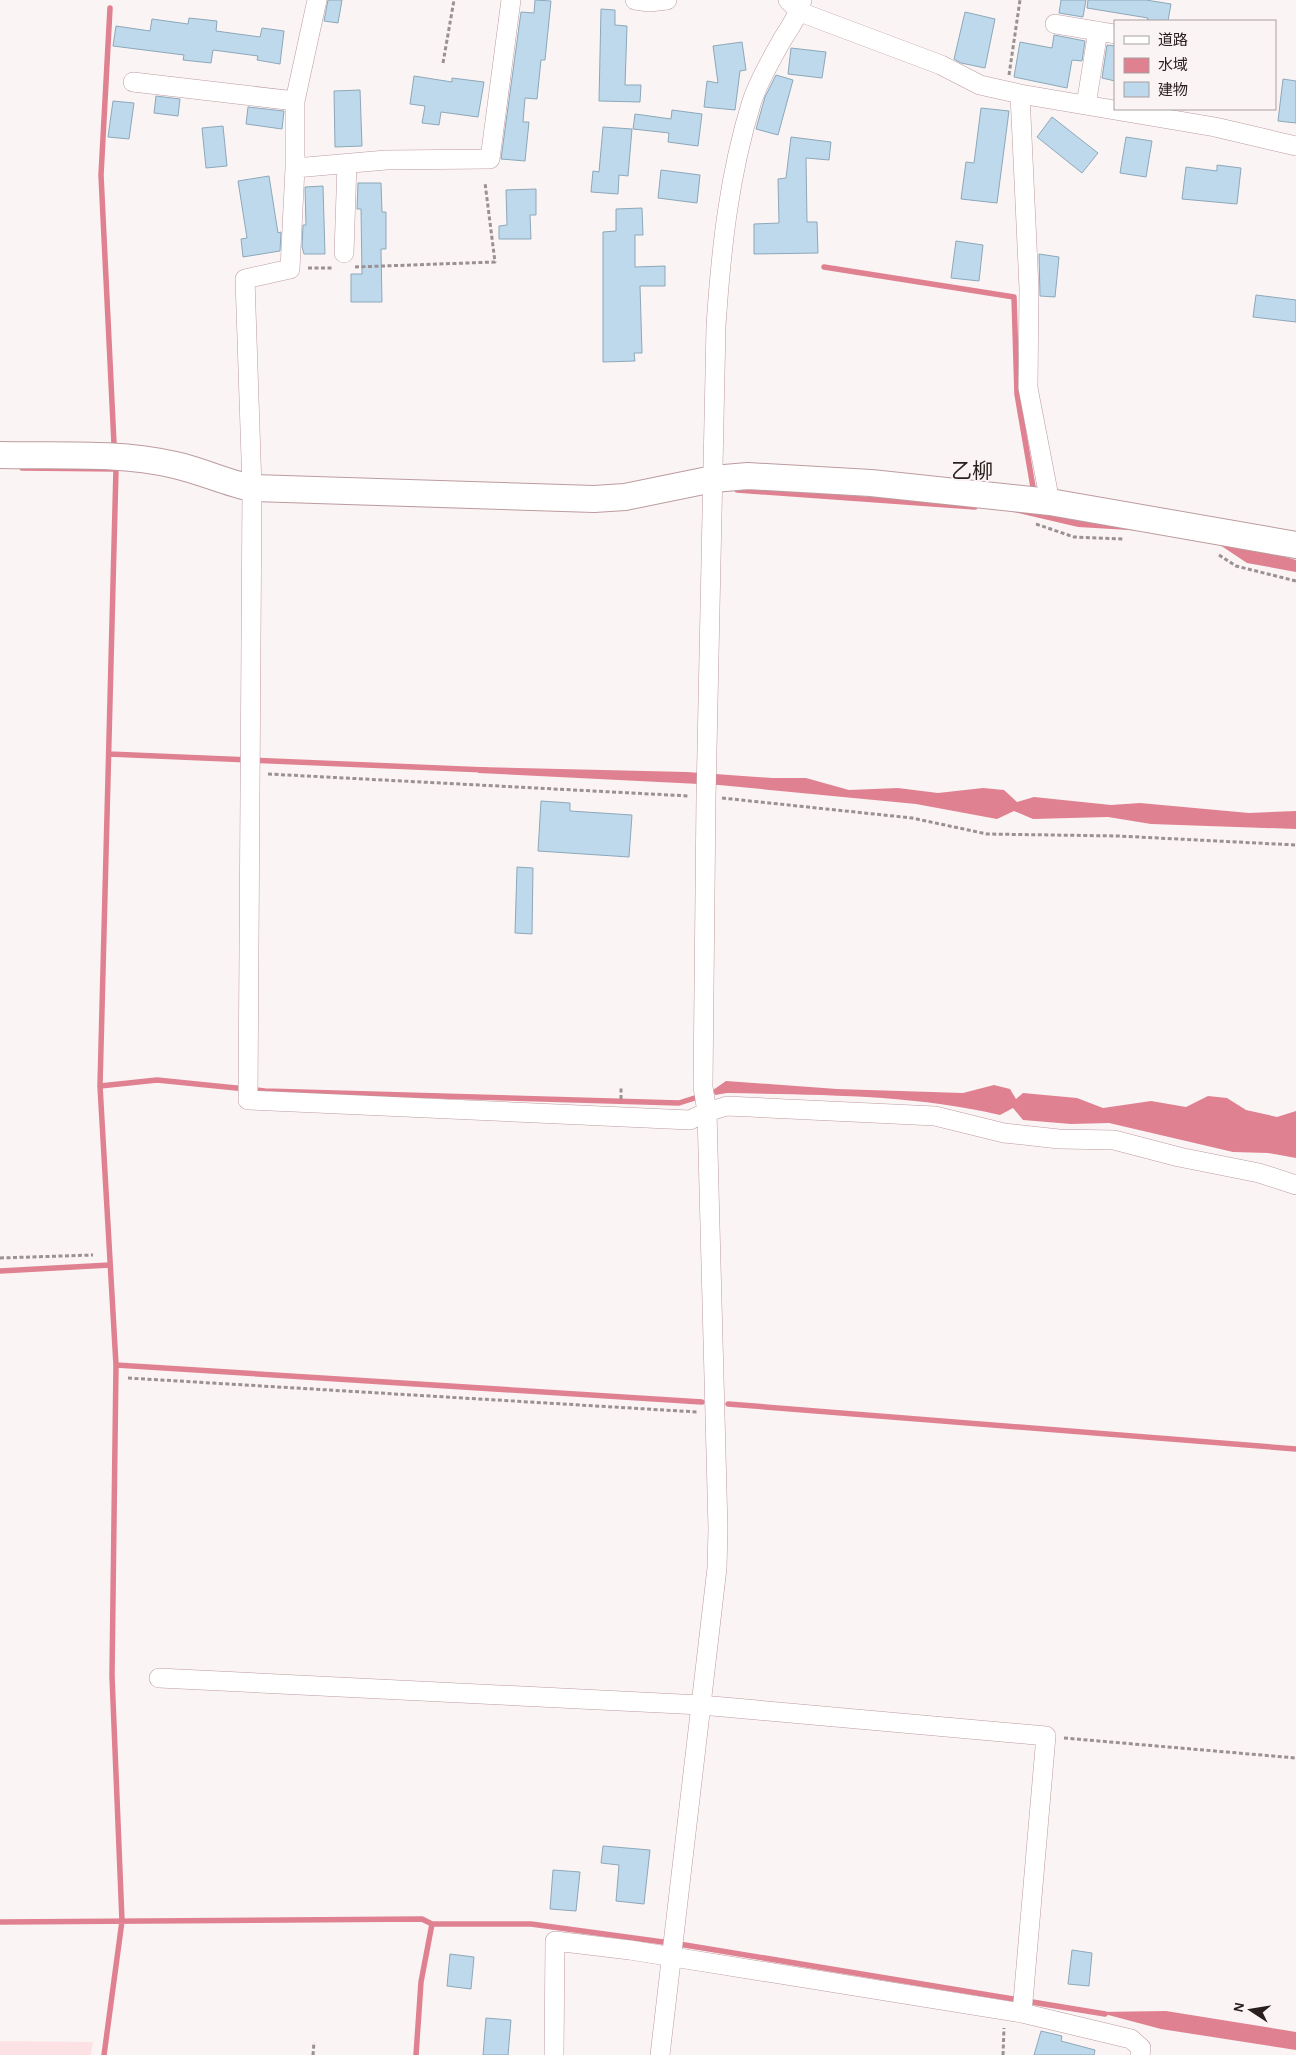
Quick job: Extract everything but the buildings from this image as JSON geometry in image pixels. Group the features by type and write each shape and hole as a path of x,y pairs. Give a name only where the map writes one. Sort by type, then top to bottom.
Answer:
{"street":[{"path":"317,0 295,101 295,168 290,269 245,278 252,488 248,1100 690,1120 705,1101"},
{"path":"295,168 386,160 490,159 511,0"},
{"path":"635,0 649,2 667,0"},
{"path":"660,2055 717,1568 718,1529 705,1101 706,797 716,326 720,261 733,174 752,100 797,4 941,65 980,85 1114,110"},
{"path":"1055,24 1106,32 1086,105"},
{"path":"133,82 295,101"},
{"path":"1014,92 1029,288 1028,388 1050,502"},
{"path":"1115,110 1215,127 1296,146"},
{"path":"344,263 347,163"},
{"path":"0,455 124,457 176,465 232,484 252,488 594,499 625,497 713,479 748,476 872,483 1050,502 1296,545"},
{"path":"705,1101 726,1106 935,1116 1004,1133 1059,1139 1114,1140 1179,1157 1259,1173 1296,1185"},
{"path":"159,1678 701,1705 1046,1736 1024,1990 1014,2011"},
{"path":"554,2055 555,1941 673,1947 1014,2011 1131,2039 1140,2048 1140,2055"}],"path":[{"path":"443,63 454,0"},
{"path":"1014,92 1020,0"},
{"path":"290,269 344,263 495,262 485,183"},
{"path":"1031,522 1074,537 1126,539"},
{"path":"1212,550 1236,566 1296,581"},
{"path":"250,764 706,797 912,818 987,834 1118,836 1296,845"},
{"path":"0,1258 93,1255"},
{"path":"128,1378 715,1413"},
{"path":"1046,1736 1296,1758"},
{"path":"1002,2055 1014,2011"},
{"path":"313,2055 314,2042"}],"shaded area":[{"path":"0,2041 93,2042 91,2055 0,2055"}],"water":[{"path":"1010,507 1220,538 1296,560 1296,572 1247,563 1217,543 1145,531 1078,527 1010,511"},
{"path":"478,767 687,772 772,778 806,778 849,790 898,788 938,793 983,788 1004,790 1017,802 1034,797 1111,805 1140,803 1249,813 1296,811 1296,829 1151,824 1108,817 1033,819 1014,811 997,819 916,804 719,785 478,773"},
{"path":"726,1081 837,1089 963,1093 994,1085 1010,1089 1016,1099 1023,1093 1077,1098 1103,1108 1151,1101 1186,1107 1208,1096 1227,1098 1246,1110 1277,1117 1296,1111 1296,1158 1268,1153 1233,1152 1109,1123 1071,1124 1023,1120 1013,1108 1000,1115 967,1108 899,1099 796,1094 727,1093 715,1095 713,1090"},
{"path":"1166,2011 1296,2032 1296,2050 1161,2029 1097,2012"}],"waterway":[{"path":"110,8 101,175 114,444"},
{"path":"824,267 1014,297 1017,394 1033,487"},
{"path":"22,468 116,469 100,1086 116,1365 112,1676 122,1921 104,2055"},
{"path":"737,490 975,507"},
{"path":"109,754 486,770"},
{"path":"100,1086 157,1080 265,1091 679,1103 701,1096"},
{"path":"0,1271 110,1265"},
{"path":"116,1365 702,1402"},
{"path":"728,1404 1296,1449"},
{"path":"0,1922 422,1919 432,1924 531,1924 685,1945 1105,2014"},
{"path":"416,2055 421,1982 432,1924"}],"district":[{"name":"乙柳","path":"972,471"}]}
